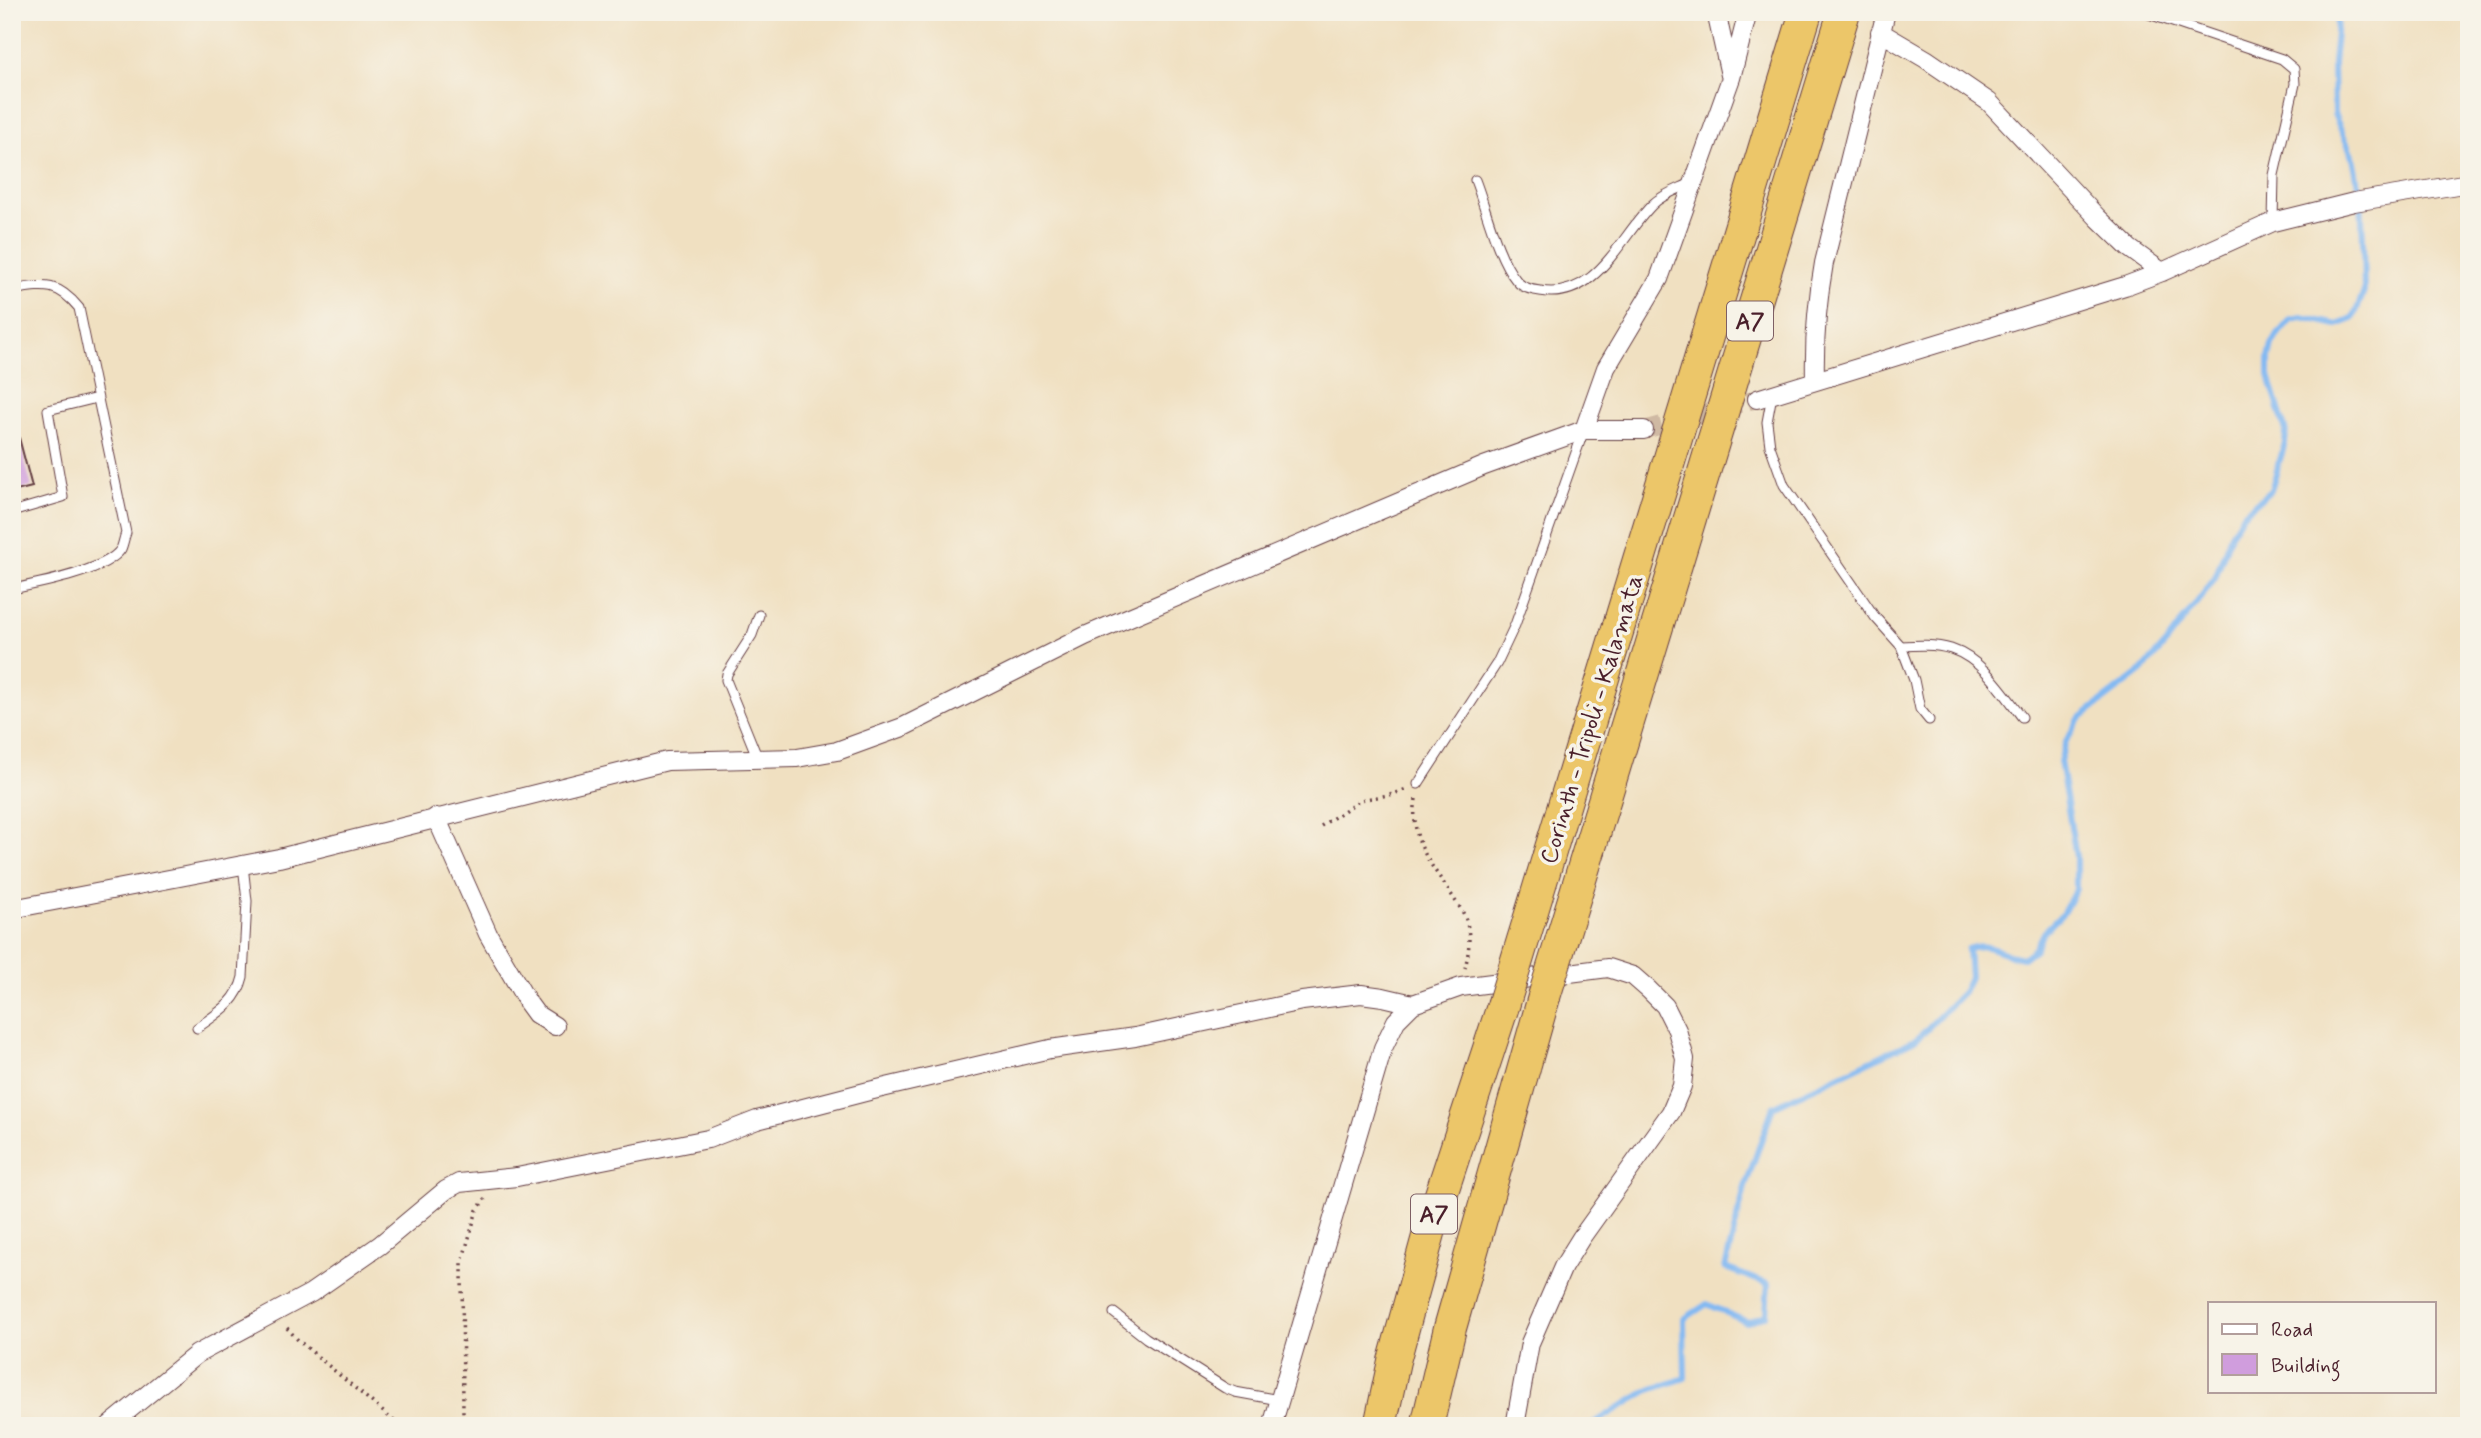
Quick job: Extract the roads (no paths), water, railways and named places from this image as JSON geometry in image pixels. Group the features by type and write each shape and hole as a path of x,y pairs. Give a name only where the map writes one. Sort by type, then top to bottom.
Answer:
{"highway":[{"name":"Corinth - Tripoli - Kalamata","path":"1380,1426 1397,1350 1432,1222 1503,1006 1806,12"},
{"name":"Corinth - Tripoli - Kalamata","path":"1427,1426 1462,1283 1544,997 1844,12"}],"street":[{"path":"1716,12 1731,78"},
{"path":"1584,430 1606,368 1659,279 1731,78 1748,12"},
{"path":"1815,379 1817,303 1824,262 1886,12"},
{"path":"1880,32 1926,59 1989,102 2098,218 2129,247 2162,272"},
{"path":"1765,396 2029,316 2162,272 2273,222 2354,202 2469,183"},
{"path":"12,909 279,858 667,761 797,758 837,751 903,727 1085,636 1484,466 1584,430 1644,430"},
{"path":"436,817 488,934 536,1014 555,1026"},
{"path":"1272,1426 1383,1048 1396,1021 1413,1004 1461,987 1608,968 1633,976 1665,1006 1677,1030 1685,1059 1682,1086 1671,1112 1563,1267 1530,1343 1515,1426"},
{"path":"109,1426 197,1354 311,1293 380,1245 446,1190 459,1183 503,1179 708,1139 757,1120 1051,1049 1135,1037 1303,1001 1361,994 1383,996 1413,1004"}],"lane":[{"path":"2143,12 2282,59 2294,68 2295,84 2274,174 2273,222"},
{"path":"1475,180 1499,246 1517,282 1530,289 1548,292 1573,288 1589,279 1608,261 1635,223 1657,200 1696,180"},
{"path":"12,290 44,285 67,294 79,308 126,533 120,551 102,564 68,576 12,589"},
{"path":"1765,396 1770,446 1784,485 1875,617 1901,646 1912,671 1920,709 1929,720"},
{"path":"12,512 63,497 48,410 97,398"},
{"path":"1418,784 1502,653 1515,625 1584,430"},
{"path":"758,759 726,680 727,674 752,635 759,615"},
{"path":"1901,646 1951,649 1969,659 1982,669 2022,717"},
{"path":"197,1028 230,1005 241,989 247,901 243,865"},
{"path":"1114,1313 1146,1338 1225,1388 1279,1400"}],"waterway":[{"path":"1589,1426 1647,1391 1685,1378 1684,1319 1707,1304 1747,1322 1766,1315 1768,1284 1725,1268 1745,1187 1773,1107 1917,1039 1963,992 1970,977 1968,949 1989,947 2023,958 2035,949 2043,933 2063,913 2076,889 2076,857 2060,761 2066,741 2079,719 2142,671 2168,641 2215,578 2231,534 2243,514 2271,490 2286,432 2269,376 2272,345 2279,333 2291,319 2302,317 2337,325 2353,319 2364,292 2361,199 2353,157 2334,114 2333,63 2338,12"}],"tunnel":[{"path":"1644,430 1757,399"}]}
